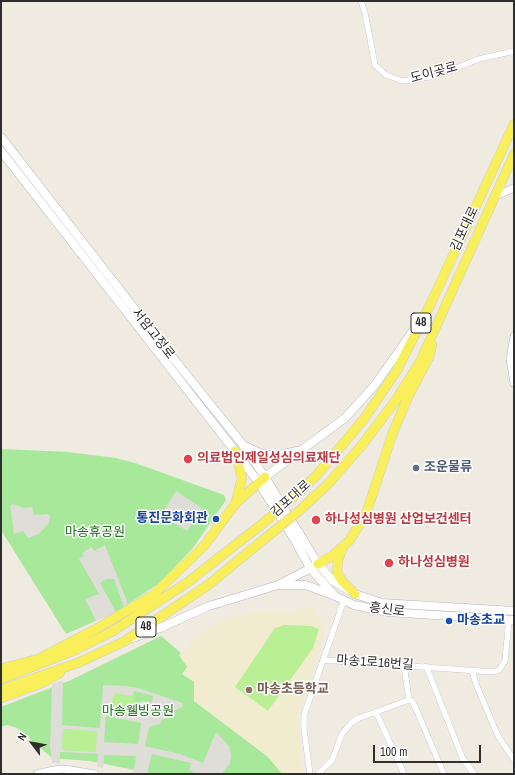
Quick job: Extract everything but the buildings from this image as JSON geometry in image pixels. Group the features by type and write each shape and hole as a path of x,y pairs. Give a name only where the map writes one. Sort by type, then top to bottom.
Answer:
{"main road":[{"name":"김포대로","path":"1,679 75,650 120,627 182,586 267,520 315,477 364,419 397,370 427,311 514,124"},
{"name":"서암고정로","path":"1,137 165,348 262,480 297,535"},
{"name":"서암고정로","path":"1,151 239,448"},
{"name":"김포대로","path":"1,690 80,662 125,641 208,585 299,511 328,484 362,445 396,400 420,362 514,154"},
{"path":"40,658 96,629 153,595 200,550 215,533 236,503 262,480 345,418 375,385 427,311"},
{"path":"125,641 160,628 210,606 278,585 332,556 344,546 356,532 366,514 392,435 407,399 429,357 441,314"},
{"path":"236,503 242,478 239,448 274,456 305,448"},
{"name":"흥신로","path":"297,535 314,566 335,596 364,608 388,612 511,620"},
{"path":"344,546 338,560 338,573 343,582 355,594"},
{"name":"흥신로","path":"314,566 333,581 355,594 382,603 514,611"},
{"path":"278,585 306,585 335,596"},
{"path":"1,669 75,650"},
{"path":"1,698 44,682 80,662"}],"street":[{"name":"도이곶로","path":"361,1 365,13 375,65 386,75 403,81 435,76 479,59 514,52"},
{"path":"495,196 514,188"},
{"path":"514,336 510,359 514,383"},
{"name":"마송1로16번길","path":"310,774 304,730 304,715 344,600"},
{"name":"마송1로16번길","path":"323,660 426,666 494,672 503,667 505,661 511,620"},
{"path":"404,665 409,700 412,701 416,708 444,774"},
{"name":"마송1로16번길","path":"426,666 463,759 474,774"},
{"path":"472,670 476,684 498,736 514,760"},
{"path":"318,774 332,760 342,734 352,722 409,700"},
{"path":"376,712 404,774"},
{"path":"37,774 53,770 95,774"}],"shaded area":[{"path":"176,491 202,508 187,531 161,515"},
{"path":"13,504 24,508 32,507 34,515 48,514 50,517 49,523 39,534 28,538 23,531 14,534 10,506"},
{"path":"105,545 128,604 124,607 114,579 106,579 100,583 116,612 96,621 85,599 99,594 79,559 84,556 82,553 92,547 94,551"},
{"name":"마송초등학교","path":"305,607 315,608 326,626 297,717 303,774 282,774 268,757 194,701 194,682 182,674 179,655 194,638 224,619 261,611 296,613"},
{"path":"63,680 62,725 100,728 103,685 138,688 183,703 182,707 174,711 176,715 161,720 160,724 149,727 145,746 180,754 203,763 216,732 229,746 231,755 230,764 221,774 198,774 189,770 191,763 152,754 147,774 133,774 136,756 104,755 103,768 97,767 98,754 60,752 60,763 52,763 50,746 52,684","holes":["134,691 153,696 152,702 141,701 137,718 110,713 114,693 133,696","106,716 141,723 138,744 104,742","63,729 97,731 96,752 62,750"]}],"green space":[{"name":"마송휴공원","path":"1,449 68,452 116,458 135,463 224,495 226,500 193,548 158,584 116,612 66,634 1,530"},
{"path":"284,625 311,626 319,629 313,648 268,711 235,687 275,628"},
{"name":"마송웰빙공원","path":"161,636 181,653 179,655 187,667 182,674 194,682 194,701 268,757 282,774 154,774 90,761 52,758 17,728 7,725 1,727 1,707 71,680"},
{"path":"114,692 135,696 131,717 110,713"},
{"path":"63,729 98,731 97,752 62,750"}],"place":[{"name":"의료법인제일성심의료재단","path":"188,459"},
{"name":"조운물류","path":"416,468"},
{"name":"통진문화회관","path":"216,519"},
{"name":"하나성심병원 산업보건센터","path":"316,520"},
{"name":"하나성심병원","path":"389,563"},
{"name":"마송초교","path":"449,621"},
{"name":"마송초등학교","path":"249,690"}]}
